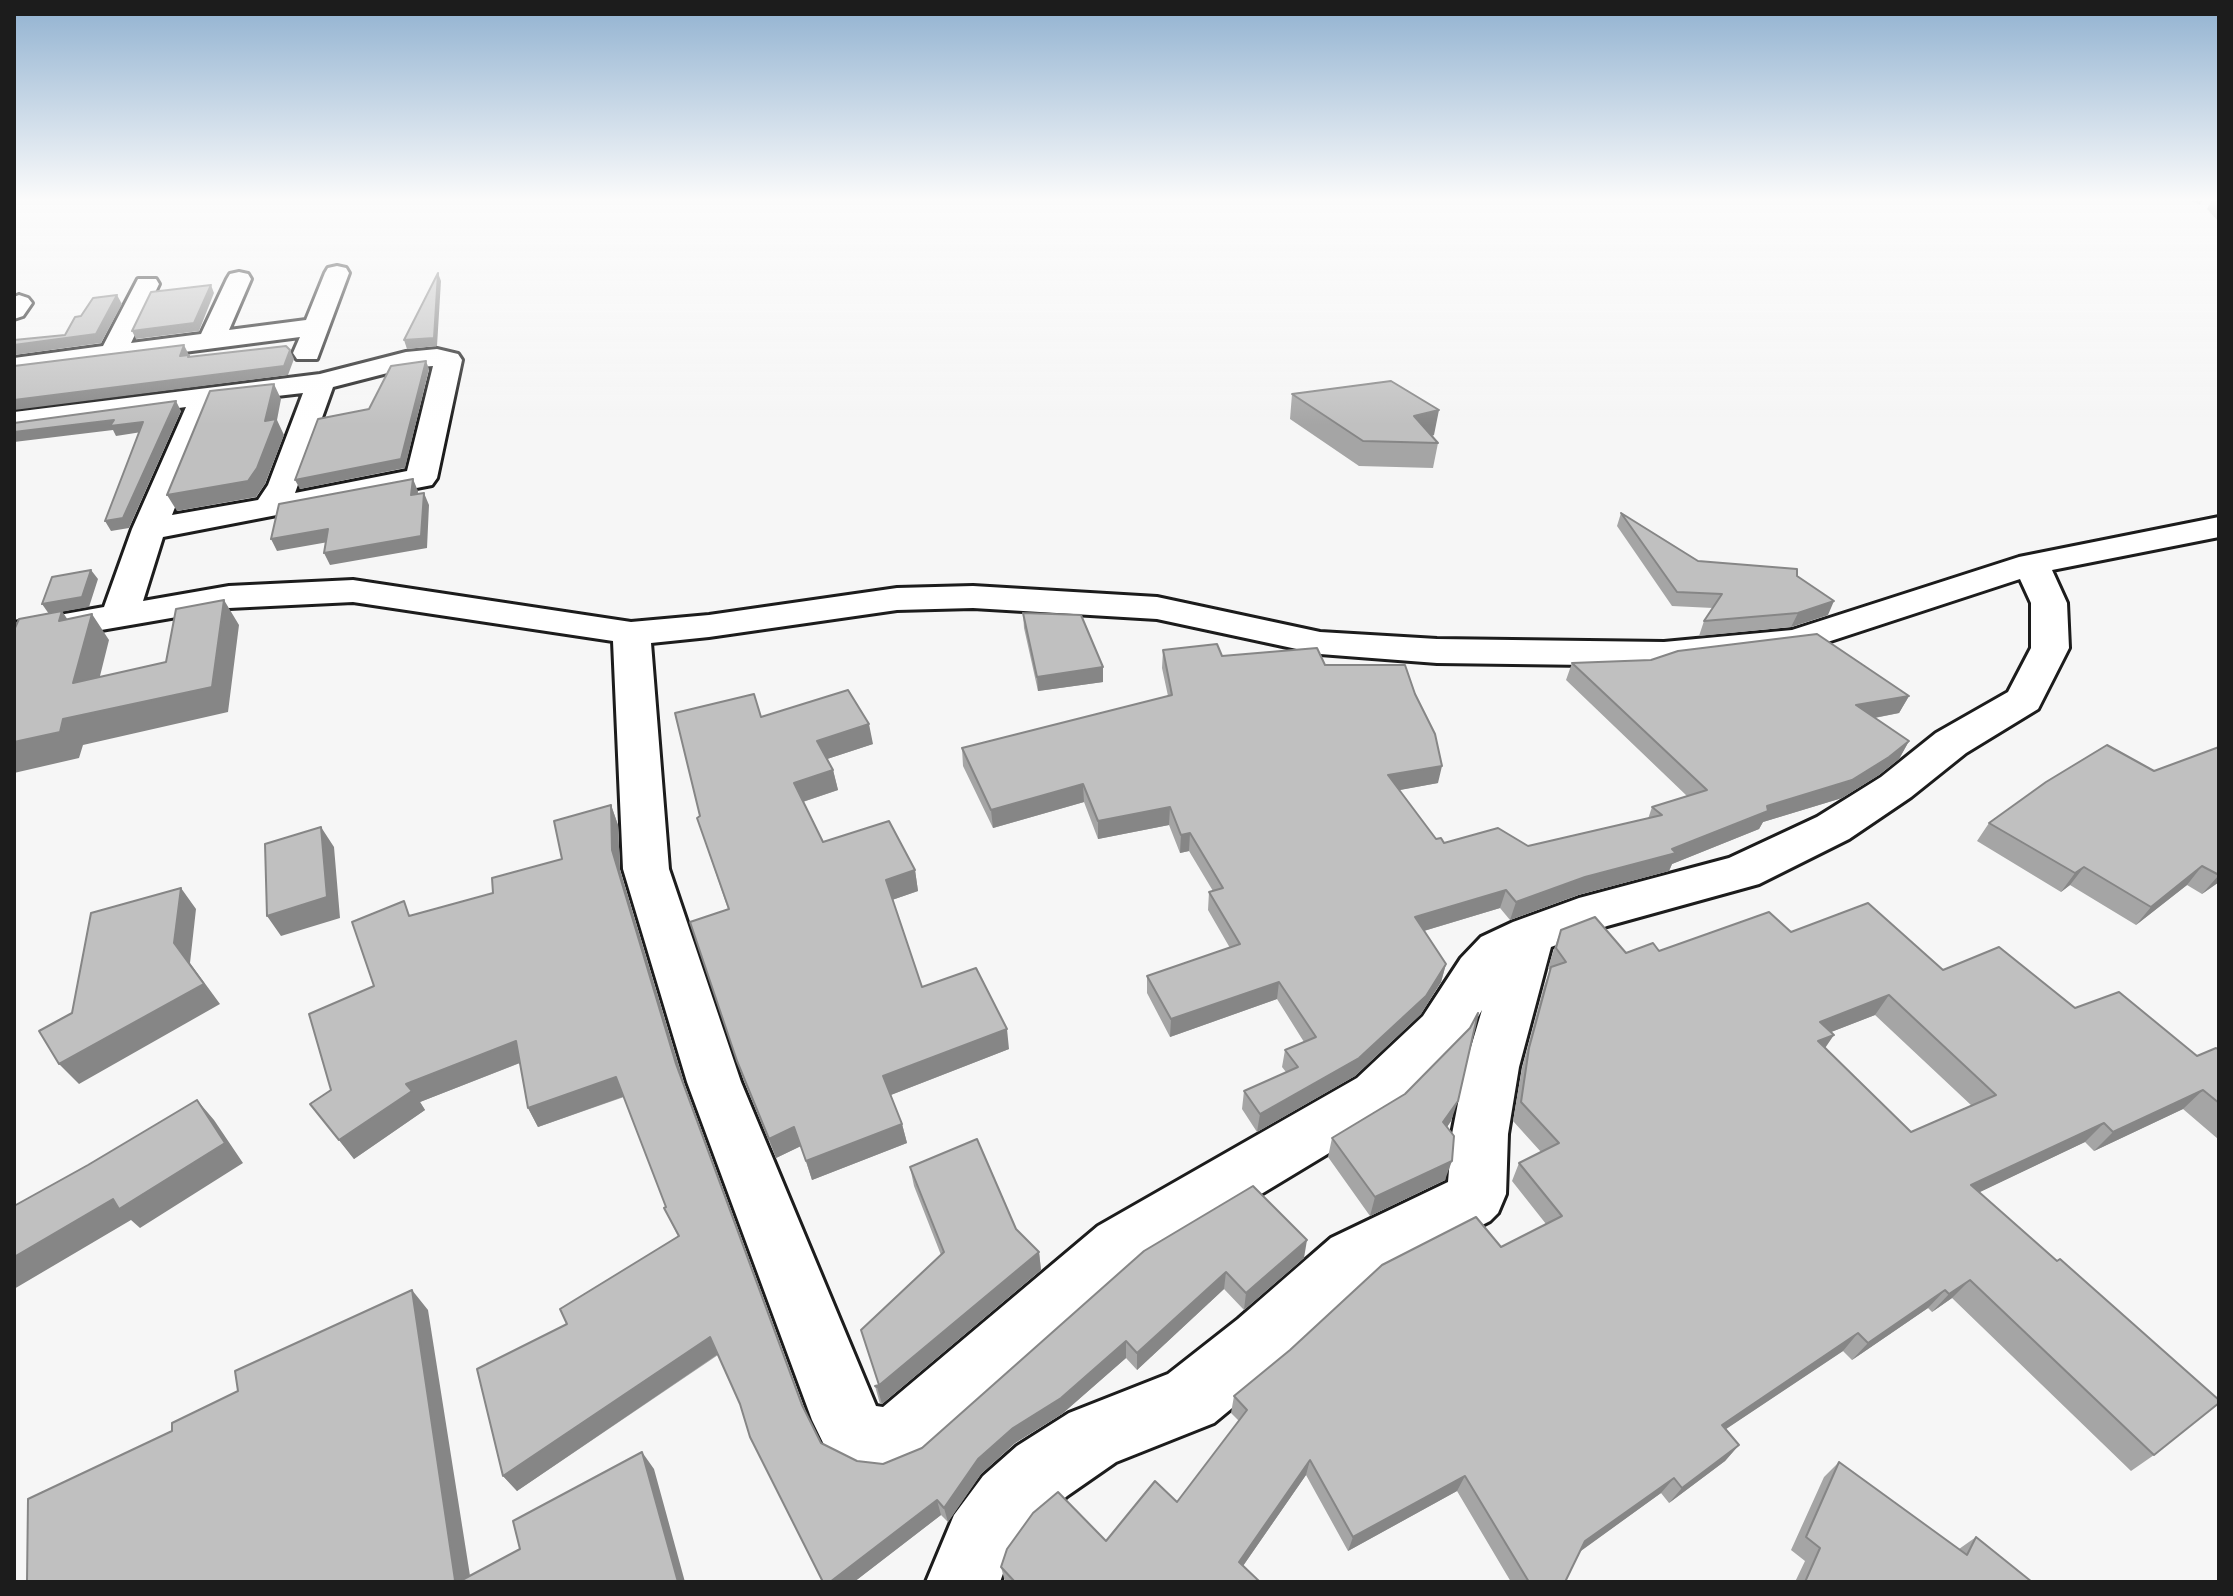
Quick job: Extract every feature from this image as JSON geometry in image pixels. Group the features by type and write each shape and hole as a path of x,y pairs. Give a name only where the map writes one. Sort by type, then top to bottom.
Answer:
{"street":[{"path":"270,508 284,485 310,383 315,327 336,275"},
{"path":"211,341 239,279"},
{"path":"113,353 147,284"},
{"path":"14,366 315,327"},
{"path":"14,421 310,383 406,360 437,357 448,360 421,478 149,529"},
{"path":"119,617 149,529 205,396"},
{"path":"14,634 229,597 353,591 631,633 709,626 897,599 973,597 1157,608 1320,643 1437,651 1664,654 1797,641 2031,564 2219,527"},
{"path":"631,633 646,869 714,1082 846,1420 854,1433 864,1439 887,1442 900,1437 1120,1246 1377,1095 1442,1031 1479,972 1499,951 1530,935 1596,911 1742,872 1833,828 1896,787 1951,743 2024,700 2050,648 2049,603 2031,564"},
{"path":"963,1582 979,1540 1008,1501 1042,1471 1093,1437 1197,1395 1353,1259 1469,1202 1477,1194 1480,1134 1492,1067 1530,935"}],"building":[{"path":"437,275 438,275 434,338 404,340"},
{"path":"211,285 194,323 132,331 151,292"},
{"path":"117,295 96,334 14,345 14,340 65,335 75,317 81,316 93,298"},
{"path":"184,345 180,356 188,357 286,346 290,350 284,366 14,400 14,366"},
{"path":"426,361 401,459 295,480 318,419 369,409 391,366"},
{"path":"1391,381 1439,410 1414,416 1438,443 1363,441 1292,394"},
{"path":"274,384 265,421 276,419 257,468 248,481 167,495 210,391"},
{"path":"176,401 123,518 105,521 143,422 110,426 114,420 14,432 14,423"},
{"path":"413,479 411,495 424,493 421,536 324,553 328,529 271,539 279,504"},
{"path":"1621,513 1698,561 1797,569 1797,576 1834,601 1798,613 1704,621 1722,594 1677,592"},
{"path":"91,570 82,597 42,604 52,577"},
{"path":"224,600 212,687 63,719 60,732 14,742 14,630 19,619 62,611 59,621 92,614 73,683 166,662 176,609"},
{"path":"1023,613 1081,615 1103,667 1037,677"},
{"path":"1817,634 1909,696 1856,705 1909,741 1852,780 1767,806 1768,811 1672,849 1676,853 1585,877 1516,902 1506,890 1415,917 1446,964 1426,996 1359,1058 1260,1114 1244,1091 1298,1067 1285,1050 1316,1037 1279,982 1171,1019 1147,976 1240,944 1209,892 1223,888 1190,833 1181,835 1170,807 1098,821 1083,784 991,810 962,748 1172,695 1163,650 1217,644 1222,656 1317,648 1325,665 1405,665 1435,734 1442,766 1388,775 1436,839 1441,838 1444,843 1498,828 1528,846 1662,815 1652,807 1707,790 1572,663 1651,660 1678,651"},
{"path":"848,690 869,724 817,741 833,770 794,783 823,842 889,821 915,870 886,880 922,987 976,968 1007,1029 883,1076 902,1124 806,1161 794,1127 769,1139 737,1061 690,922 729,909 697,818 700,816 675,713 754,694 761,717"},
{"path":"2107,745 2154,771 2219,747 2219,875 2202,866 2151,907 2084,867 2075,873 1989,823 2046,782"},
{"path":"611,805 612,850 676,1064 802,1405 821,1443 857,1461 883,1464 922,1448 1144,1251 1253,1186 1307,1240 1246,1293 1226,1272 1137,1353 1126,1341 1061,1398 1013,1428 978,1459 944,1508 937,1500 830,1582 823,1582 750,1437 740,1404 710,1337 503,1476 477,1369 567,1324 560,1309 679,1236 664,1208 616,1077 528,1108 516,1041 406,1084 412,1091 339,1140 310,1104 331,1090 309,1014 374,986 352,922 404,901 409,916 493,893 492,878 562,859 554,821"},
{"path":"321,827 327,897 267,916 265,844"},
{"path":"181,888 174,943 204,984 59,1064 39,1031 72,1013 91,913"},
{"path":"1868,903 1943,970 1999,947 2075,1008 2119,992 2197,1056 2216,1048 2219,1050 2219,1103 2203,1090 2113,1132 2104,1123 1971,1185 2057,1261 2060,1259 2219,1403 2154,1455 1970,1280 1949,1294 1945,1290 1868,1343 1858,1333 1722,1425 1739,1445 1682,1488 1674,1478 1585,1541 1565,1582 1529,1582 1465,1476 1353,1537 1310,1460 1239,1562 1260,1582 1015,1582 1001,1567 1007,1549 1033,1513 1058,1492 1106,1541 1155,1481 1177,1502 1247,1410 1234,1396 1290,1350 1382,1265 1476,1217 1501,1247 1562,1216 1519,1163 1559,1143 1521,1102 1529,1048 1551,967 1566,962 1556,948 1561,930 1595,917 1626,953 1653,943 1659,951 1769,912 1791,932","holes":["1889,995 1996,1095 1911,1132 1818,1041 1834,1035 1820,1022"]},
{"path":"1478,1013 1458,1101 1443,1122 1454,1136 1452,1161 1375,1197 1332,1138 1405,1094 1470,1028"},
{"path":"197,1100 225,1143 119,1209 113,1199 14,1257 14,1206"},
{"path":"977,1139 1016,1229 1039,1252 877,1387 879,1385 861,1330 944,1252 910,1167"},
{"path":"412,1290 455,1580 27,1582 28,1499 172,1431 172,1423 238,1391 235,1371"},
{"path":"642,1452 678,1582 462,1582 520,1549 513,1521"},
{"path":"1839,1462 1967,1555 1976,1537 2032,1582 1805,1582 1820,1548 1806,1537"}]}
